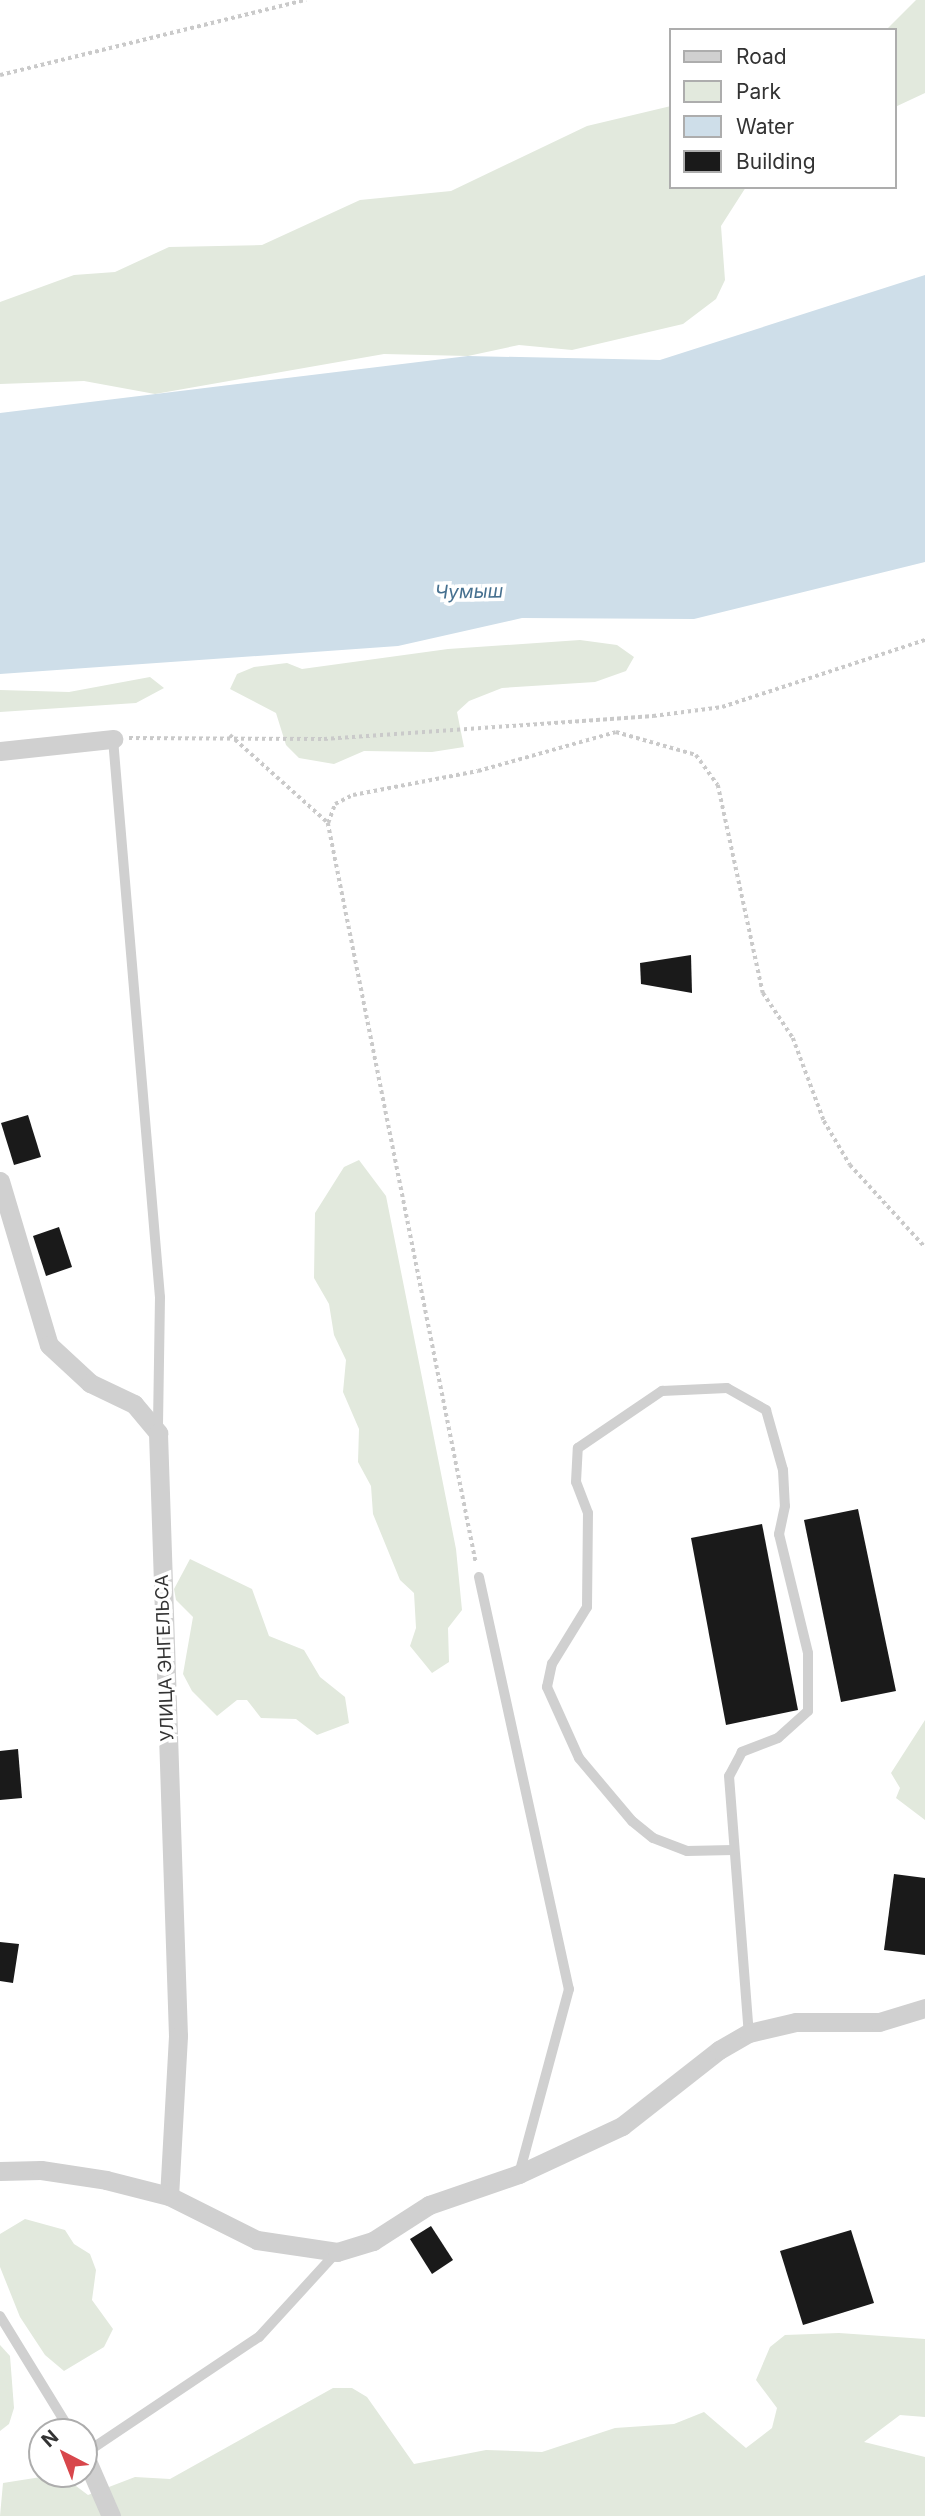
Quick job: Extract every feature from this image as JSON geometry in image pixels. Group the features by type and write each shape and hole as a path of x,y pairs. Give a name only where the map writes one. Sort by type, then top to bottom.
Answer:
{"street":[{"path":"0,751 113,739"},
{"path":"0,1181 49,1345 90,1383 134,1404 158,1433"},
{"name":"УЛИЦА ЭНГЕЛЬСА","path":"158,1433 178,2036 169,2196"},
{"path":"0,2171 93,2178 169,2196 257,2240 337,2252 373,2241 429,2206 519,2174 622,2126 719,2050 749,2033 796,2022 879,2022 925,2008"},
{"path":"98,2486 111,2516"}],"lane":[{"path":"113,739 160,1297 158,1433"},
{"path":"733,1850 687,1851 653,1838 632,1821 579,1758 547,1687 552,1664 587,1607 588,1513 576,1482 578,1448 662,1391 727,1388 746,1394 766,1410 783,1470 785,1506 779,1534 808,1653 808,1711 778,1738 742,1752 729,1776 749,2033"},
{"path":"479,1577 569,1989 519,2174"},
{"path":"98,2445 259,2337 337,2252"},
{"path":"0,2316 62,2418"}],"path":[{"path":"0,75 306,0"},
{"path":"113,739 230,735 324,739 722,707 925,640"},
{"path":"479,1577 328,823 335,804 353,795 478,771 616,732 696,755 718,785 763,993 793,1038 824,1121 850,1165 925,1247"},
{"path":"230,735 328,823"}],"green space":[{"path":"916,0 925,0 925,93 897,106 897,28 888,28"},
{"path":"670,106 670,189 745,189 721,226 725,280 716,299 683,324 572,350 519,345 468,356 384,354 155,394 84,381 0,384 0,302 74,275 115,272 169,247 262,245 360,200 451,191 587,126"},
{"path":"580,640 617,645 634,657 626,671 595,682 502,688 469,701 457,712 464,747 432,752 364,751 334,764 299,758 286,745 276,713 230,689 237,674 254,667 287,663 302,669 448,649"},
{"path":"150,677 164,688 136,703 0,712 0,690 69,692"},
{"path":"359,1160 386,1196 456,1549 462,1610 448,1628 449,1662 432,1673 410,1646 416,1628 414,1593 400,1580 373,1514 371,1486 358,1462 359,1429 343,1392 346,1360 334,1335 329,1304 314,1278 315,1213 344,1167"},
{"path":"190,1559 252,1589 269,1636 304,1650 320,1677 345,1697 349,1723 317,1735 296,1719 261,1718 247,1700 237,1700 217,1716 192,1691 183,1674 193,1617 176,1600 174,1589"},
{"path":"925,1720 925,1820 896,1798 900,1788 891,1773"},
{"path":"25,2219 65,2230 74,2244 90,2254 96,2270 92,2300 113,2329 104,2347 64,2371 45,2355 20,2317 0,2267 0,2234"},
{"path":"839,2333 925,2339 925,2417 900,2415 864,2442 925,2457 925,2516 0,2516 3,2483 28,2479 28,2488 79,2488 88,2495 135,2477 170,2479 333,2388 352,2388 367,2397 414,2464 486,2450 542,2452 615,2428 674,2424 704,2412 746,2448 772,2428 777,2408 756,2380 770,2347 785,2335"},
{"path":"0,2345 10,2356 14,2408 9,2424 0,2431"}],"water":[{"name":"Чумыш","path":"925,275 925,562 694,619 522,618 398,646 0,674 0,413 468,356 660,360"}],"building":[{"path":"691,955 692,993 641,984 640,963"},
{"path":"28,1115 41,1157 14,1165 1,1123"},
{"path":"59,1227 72,1267 46,1276 33,1236"},
{"path":"858,1509 896,1691 841,1702 804,1520"},
{"path":"762,1524 798,1710 726,1725 691,1538"},
{"path":"18,1749 22,1798 0,1800 0,1751"},
{"path":"894,1874 925,1878 925,1955 884,1950"},
{"path":"0,1942 19,1944 13,1983 0,1981"},
{"path":"431,2226 453,2260 432,2274 410,2239"},
{"path":"851,2230 874,2303 803,2325 780,2251"}]}
